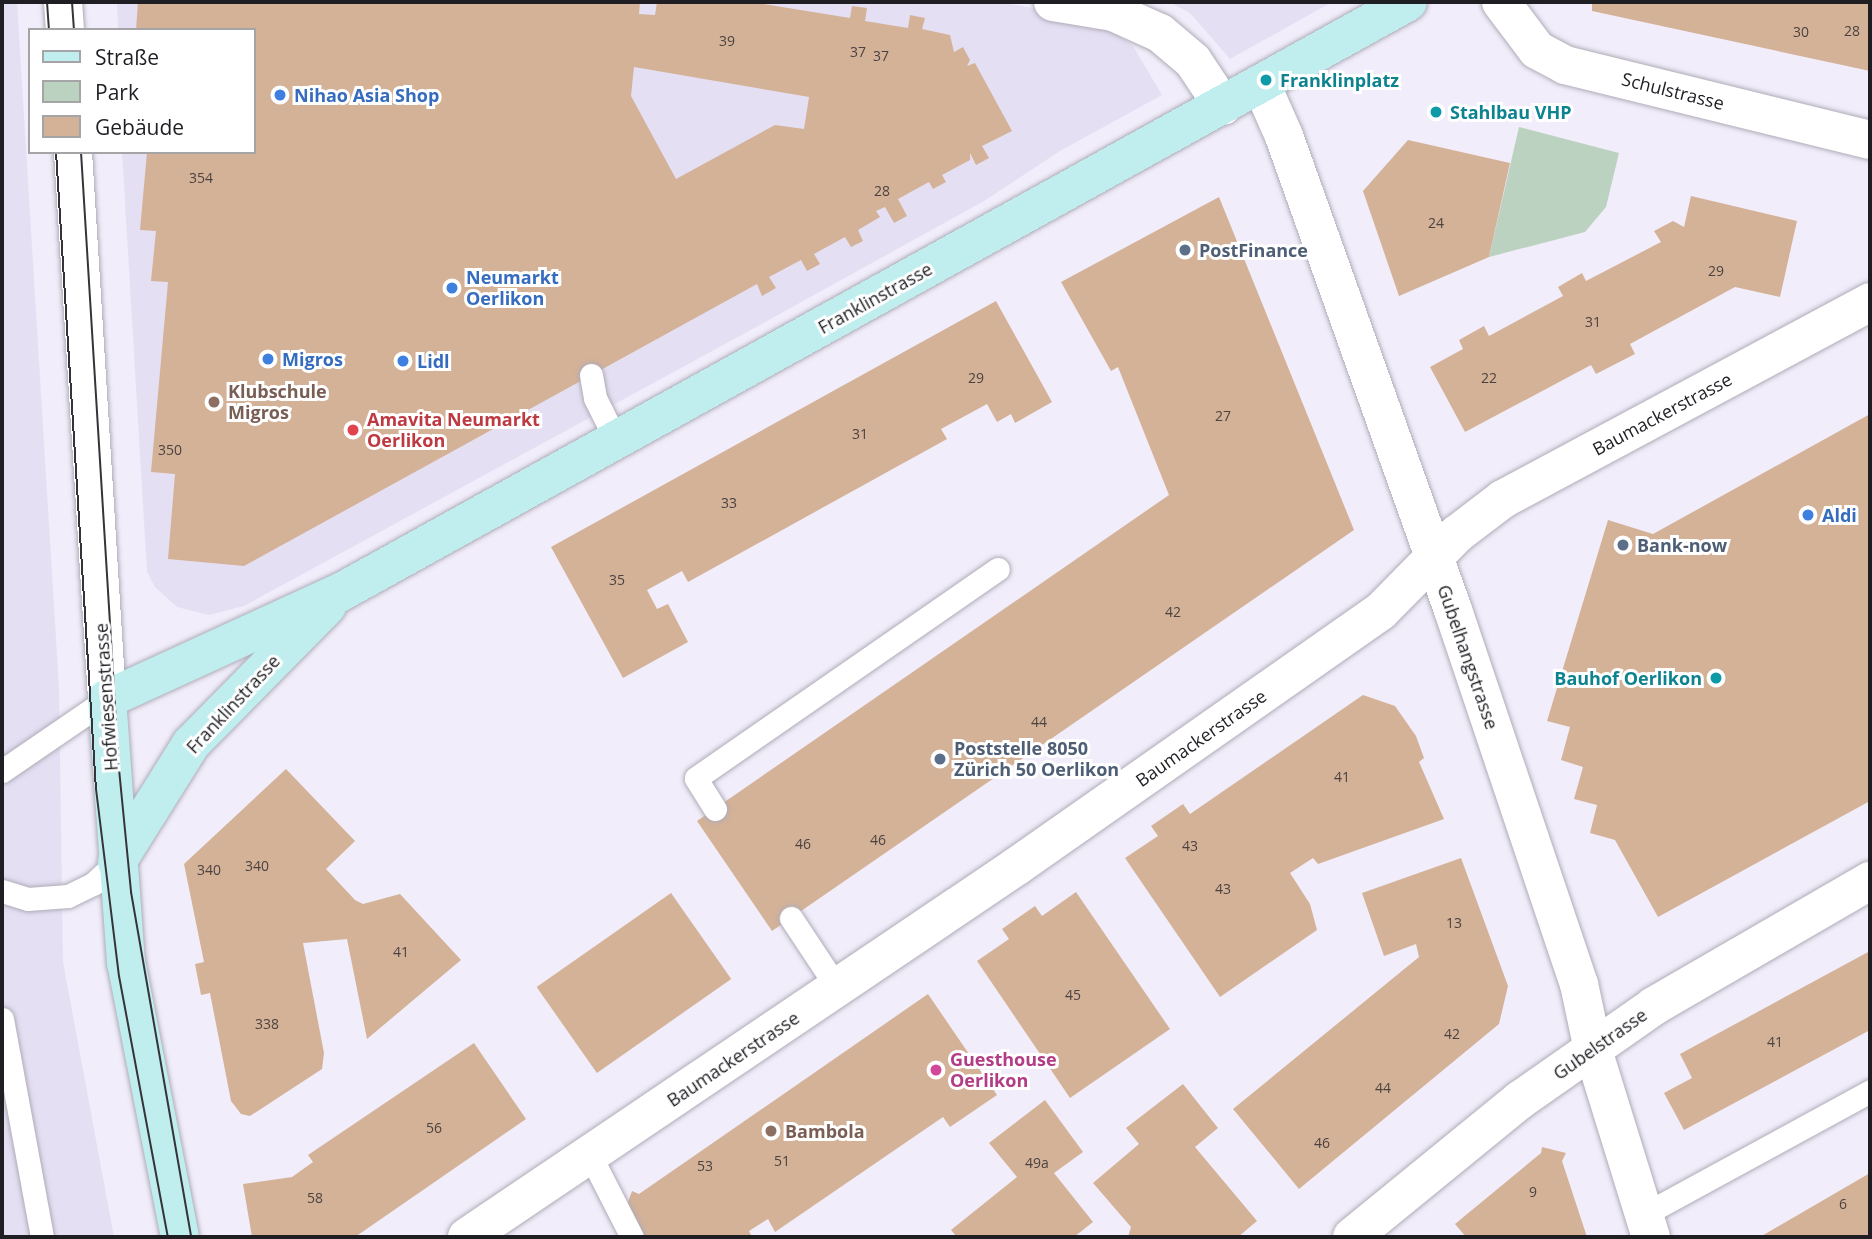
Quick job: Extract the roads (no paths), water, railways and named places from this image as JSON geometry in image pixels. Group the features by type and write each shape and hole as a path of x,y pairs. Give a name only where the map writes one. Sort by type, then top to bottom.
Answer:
{"street":[{"path":"63,2 65,28"},
{"path":"1053,2 1113,12 1160,33 1193,61 1223,106"},
{"name":"Franklinstrasse","path":"107,699 341,592 1408,2"},
{"name":"Schulstrasse","path":"1501,2 1537,50 1565,65 1870,140"},
{"name":"Gubelhangstrasse","path":"1261,84 1284,136 1579,984 1593,1050 1647,1226"},
{"name":"Hofwiesenstrasse","path":"73,154 117,863 126,963 180,1237"},
{"name":"Baumackerstrasse","path":"467,1237 838,989 1381,611 1433,558 1503,499 1870,302"},
{"name":"Franklinstrasse","path":"117,863 191,744 341,592"},
{"name":"Gubelstrasse","path":"1352,1237 1520,1100 1654,1006 1870,881"}],"lane":[{"path":"591,376 595,398 616,440"},
{"path":"715,809 696,778 998,569"},
{"path":"2,771 107,699"},
{"path":"2,891 28,899 68,896 93,884 117,863"},
{"path":"791,918 838,989"},
{"path":"2,1018 42,1237"},
{"path":"1647,1226 1870,1091"},
{"path":"590,1154 632,1237"}],"tram line":[{"path":"47,2 49,28"},
{"path":"72,2 74,28"},
{"path":"56,154 96,789 119,976 168,1237"},
{"path":"81,154 119,769 131,892 191,1237"}],"place":[{"name":"Franklinplatz","path":"1266,80"},
{"name":"Nihao Asia Shop","path":"280,95"},
{"name":"Stahlbau VHP","path":"1436,112"},
{"name":"PostFinance","path":"1185,250"},
{"name":"Neumarkt Oerlikon","path":"452,288"},
{"name":"Migros","path":"268,359"},
{"name":"Lidl","path":"403,361"},
{"name":"Klubschule Migros","path":"214,402"},
{"name":"Amavita Neumarkt Oerlikon","path":"353,430"},
{"name":"Aldi","path":"1808,515"},
{"name":"Bank-now","path":"1623,545"},
{"name":"Bauhof Oerlikon","path":"1716,678"},
{"name":"Poststelle 8050 Zürich 50 Oerlikon","path":"940,759"},
{"name":"Guesthouse Oerlikon","path":"936,1070"},
{"name":"Bambola","path":"771,1131"}]}
